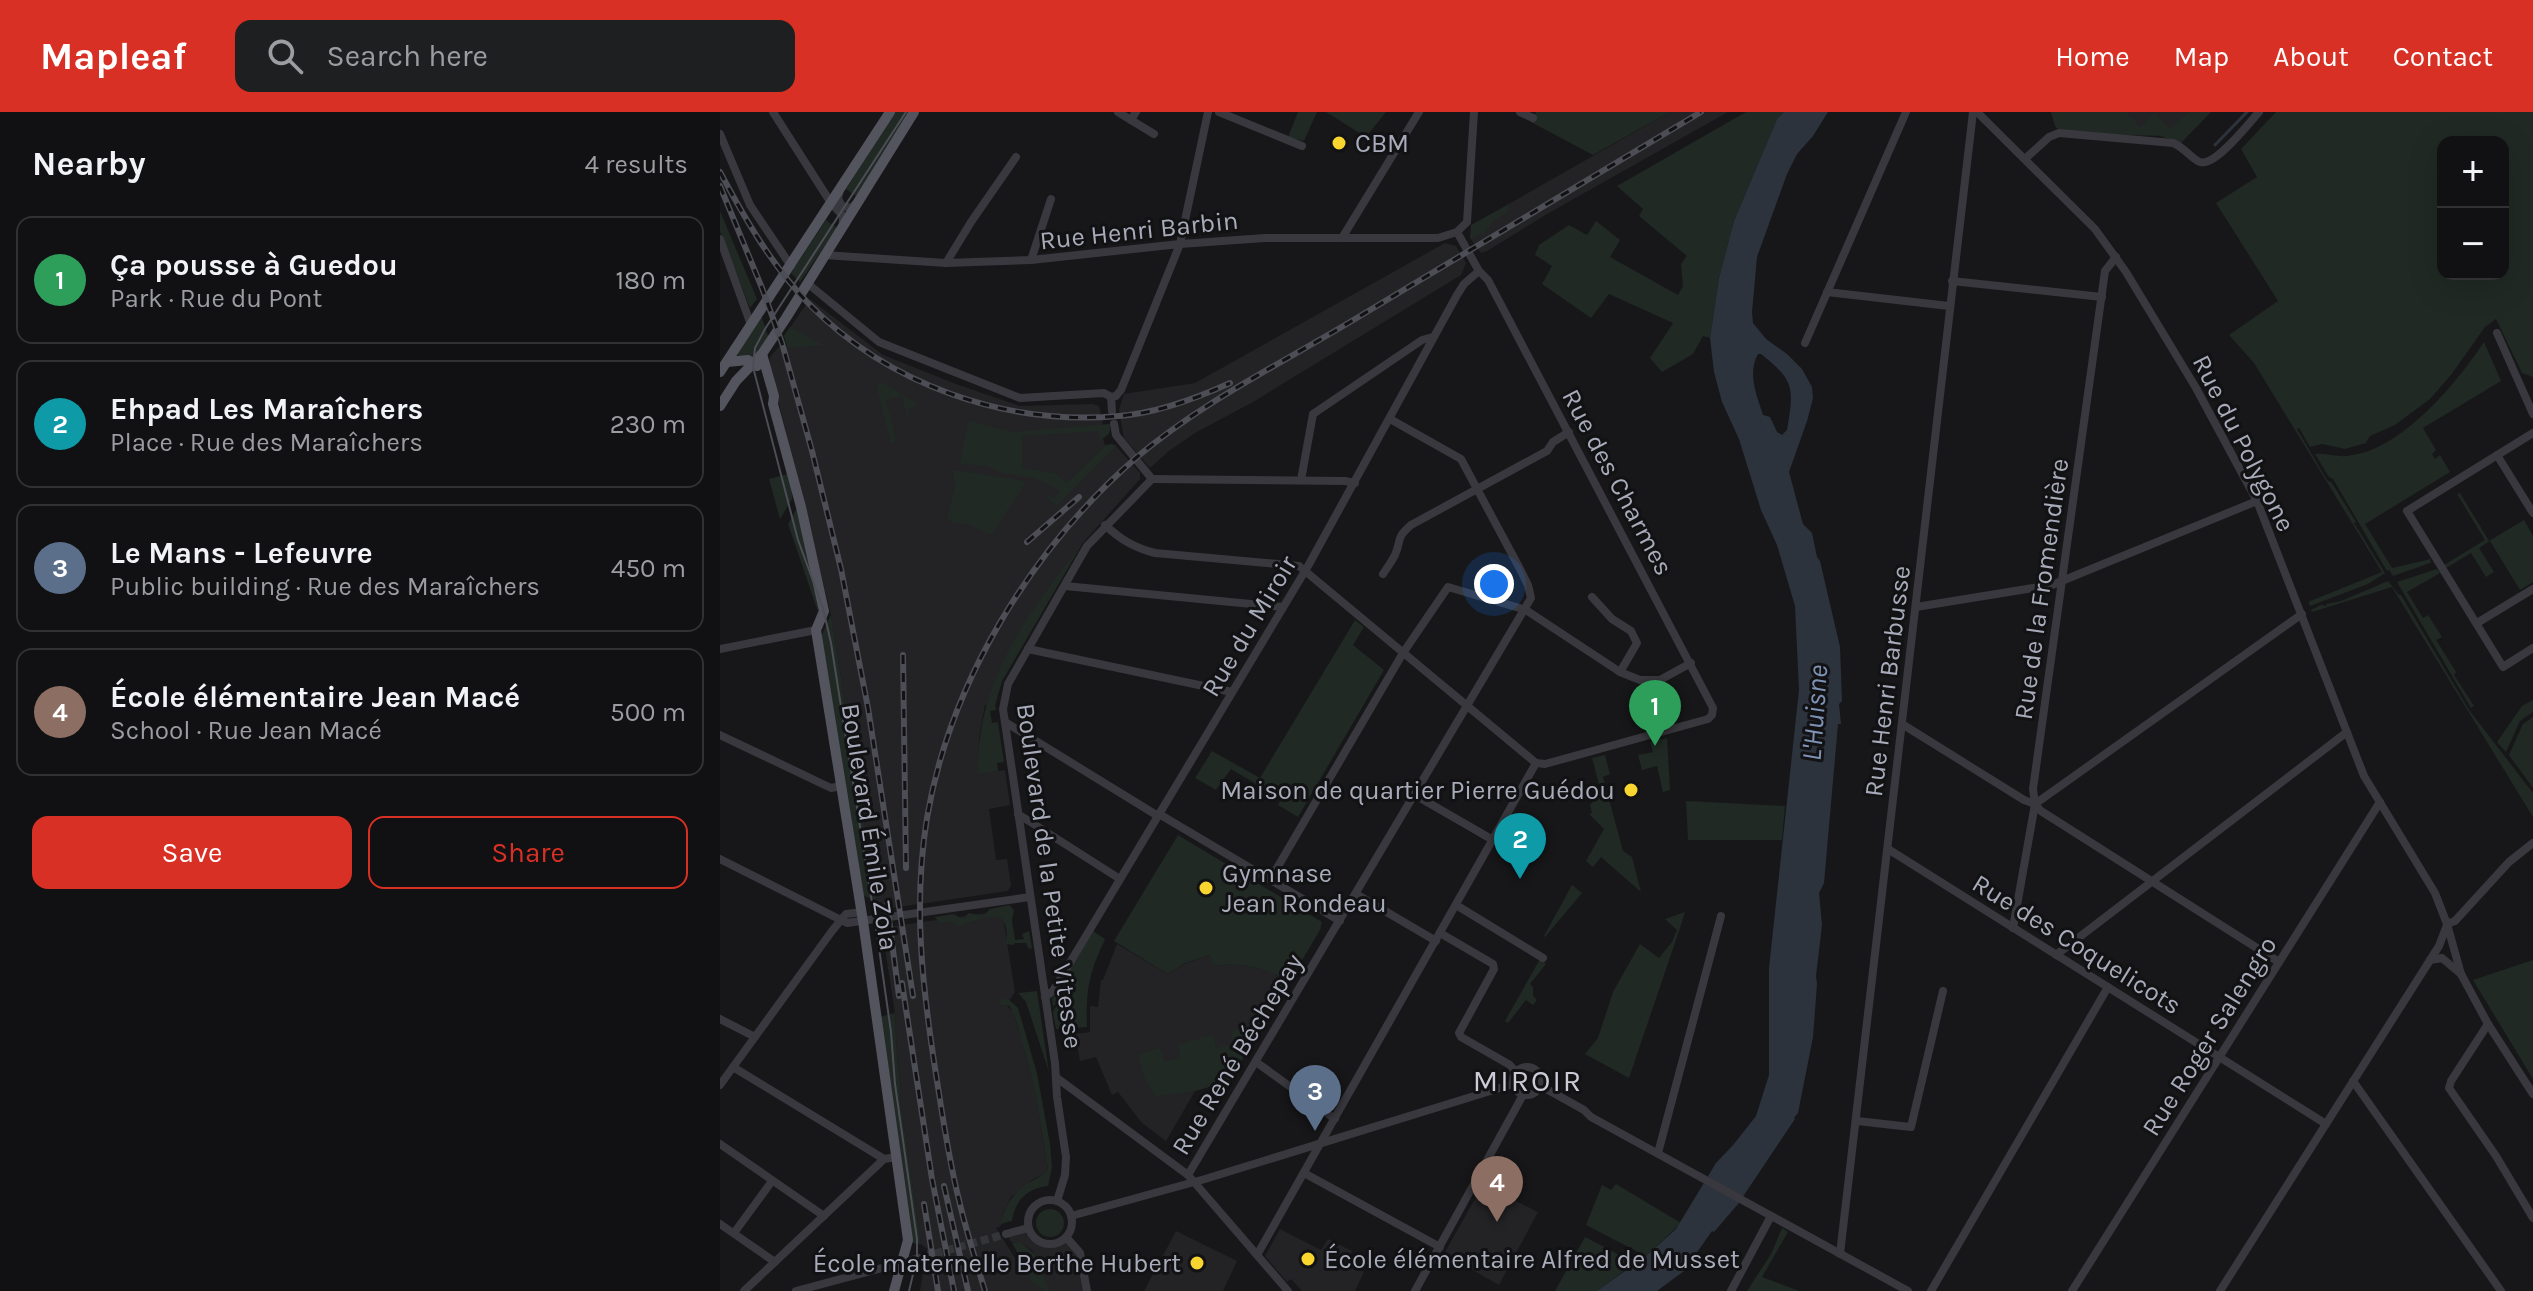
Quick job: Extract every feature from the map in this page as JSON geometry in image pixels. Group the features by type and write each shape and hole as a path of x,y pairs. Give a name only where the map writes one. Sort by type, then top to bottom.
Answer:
{"main road":[{"path":"723,367 890,112"},
{"path":"720,406 736,381 762,354 914,112"},
{"name":"Boulevard Émile Zola","path":"762,354 824,611 816,630 862,917 908,1240 894,1291"},
{"path":"723,367 743,360 754,363"},
{"name":"Boulevard Émile Zola","path":"754,363 760,370 768,398 773,404"}],"street":[{"path":"773,112 831,203 843,216 843,225"},
{"path":"1118,112 1133,116 1154,134"},
{"path":"807,283 879,342 1020,398 1104,393 1116,396 1180,244 1208,112"},
{"path":"1219,112 1302,146"},
{"path":"1342,238 1419,112"},
{"path":"1457,232 1468,217 1474,112"},
{"path":"1520,112 1533,118"},
{"path":"1805,343 1906,112"},
{"name":"Rue du Polygone","path":"1975,112 2095,229 2116,257 2196,388 2257,501 2364,776 2435,893 2461,974 2488,1024 2533,1094"},
{"name":"Rue Henri Barbusse","path":"1840,1254 1949,306 1975,112"},
{"path":"2025,159 2049,137 2059,133 2173,143 2187,150 2198,161 2206,162 2218,155 2259,112"},
{"path":"720,134 750,205 791,266"},
{"path":"946,263 1016,157"},
{"path":"840,189 838,199 841,205 850,208 856,204"},
{"path":"1031,260 1051,199"},
{"name":"Rue Henri Barbin","path":"824,255 946,263 1031,260 1265,238 1430,239 1457,232"},
{"name":"Rue des Charmes","path":"1457,232 1479,271 1488,280 1713,708 1708,719 1674,730 1545,764 1536,763"},
{"path":"720,239 751,325"},
{"name":"Rue de la Fromendière","path":"2013,928 2035,804 2033,789 2105,271 2116,257"},
{"name":"Rue du Miroir","path":"1045,997 1053,991 1304,572 1464,284 1479,271"},
{"path":"1952,281 2102,297"},
{"path":"1827,292 1949,306"},
{"path":"2497,333 2533,414"},
{"path":"1301,480 1313,414 1422,340 1434,337"},
{"path":"1111,397 1112,411"},
{"path":"1390,419 1461,459 1528,585 1531,598 1526,610"},
{"path":"1114,424 1116,435 1152,479 1355,483"},
{"path":"1383,574 1396,552 1401,533 1411,525 1547,451 1553,442 1569,432"},
{"path":"2533,433 2407,511 2503,667 2533,648"},
{"path":"2497,455 2533,513"},
{"name":"Boulevard de la Petite Vitesse","path":"1057,1201 1065,1175 1066,1157 1005,722 1004,696 1087,546 1152,479"},
{"path":"1916,607 2052,585 2257,501"},
{"path":"1105,525 1126,543 1155,553 1299,566 1536,763 1257,1255"},
{"path":"1065,586 1283,607"},
{"path":"1270,880 1403,653 1448,587 1526,610 1620,672 1640,680 1660,680 1691,663"},
{"path":"2477,623 2533,589"},
{"path":"1592,597 1612,619 1631,631 1637,643 1620,672"},
{"name":"Rue René Béchepay","path":"1192,1178 1256,1062 1526,610"},
{"path":"2035,804 2302,614"},
{"path":"720,649 816,630"},
{"path":"1028,649 1232,692"},
{"path":"1005,722 1340,921"},
{"path":"1902,724 2035,804 2041,811 2279,962"},
{"path":"2056,955 2347,732"},
{"path":"720,735 831,788 841,786"},
{"path":"1415,795 1493,840"},
{"name":"Rue Roger Salengro","path":"2072,1291 2380,802"},
{"path":"1018,814 1120,879"},
{"path":"2220,1291 2439,946 2447,924 2455,921 2509,862 2533,843"},
{"name":"Rue des Coquelicots","path":"1888,849 2326,1124"},
{"path":"720,859 841,920"},
{"path":"1356,894 1493,964 1494,969 1459,1033 1513,1069 1534,1068 1540,1074 1539,1089 1521,1098 1417,1288 1428,1291"},
{"path":"720,1085 846,914 886,918 1030,897"},
{"path":"1456,905 1543,958"},
{"path":"1658,1153 1721,916"},
{"path":"2430,960 2442,958 2461,974"},
{"path":"1931,1291 2108,987"},
{"path":"1857,1121 1911,1127 1943,991"},
{"path":"720,1019 755,1037"},
{"path":"2488,1024 2449,1088 2496,1156 2533,1218"},
{"path":"1256,1062 1335,1119"},
{"path":"733,1067 884,1159"},
{"path":"1513,1069 1513,1084 1521,1098"},
{"path":"1057,1078 1192,1178 1288,1291"},
{"path":"2353,1081 2501,1291"},
{"path":"1071,1216 1513,1084"},
{"path":"1539,1089 1558,1095 1591,1117 1908,1291"},
{"path":"720,1144 824,1216"},
{"path":"744,1291 884,1159 897,1157"},
{"path":"1304,1173 1440,1247"},
{"path":"734,1233 772,1181"},
{"path":"1044,1201 1057,1201 1071,1216 1071,1228 1066,1237 1056,1244 1046,1244 1034,1238 1028,1228 1028,1217 1034,1207 1044,1201"},
{"path":"1731,1291 1769,1214"},
{"path":"720,1224 775,1262"},
{"path":"1006,1234 1028,1228"},
{"path":"1066,1237 1080,1253 1087,1291"},
{"path":"796,1291 923,1257"}],"shaded area":[{"path":"895,112 911,112 856,196 846,189"},
{"path":"1298,112 1317,112 1304,141 1288,137"},
{"path":"1326,112 1386,112 1366,137"},
{"path":"1536,112 1670,112 1593,155 1531,122"},
{"path":"1670,112 1728,112 1487,251 1481,253 1470,238 1472,225"},
{"path":"1746,112 1784,112 1777,119 1734,221 1719,278 1710,338 1703,336 1693,354 1662,372 1650,358 1673,323 1609,294 1591,318 1542,284 1552,266 1535,255 1539,245 1569,225 1587,235 1596,221 1620,240 1610,257 1678,295 1683,286 1681,264 1687,256 1639,216 1643,209 1617,186"},
{"path":"2051,112 2189,112 2170,130 2055,126"},
{"path":"2051,112 2127,112 2139,128 2155,113 2170,129 2189,112 2211,112 2181,143 2160,136 2059,130"},
{"path":"2276,112 2533,112 2533,377 2522,373 2496,319 2485,327 2430,399 2395,425 2370,436 2366,443 2345,449 2322,444 2310,447 2297,429 2385,573 2368,584 2310,606 2308,602 2382,572 2254,363 2229,335 2278,301 2216,203 2257,177 2241,149"},
{"path":"1509,204 1507,213 1495,219 1484,233 1470,238 1471,225"},
{"path":"720,211 757,299 750,308 720,231"},
{"path":"826,220 837,228 800,282 791,273"},
{"path":"1445,243 1456,246 1466,263 1461,275 1253,402 1195,433 1150,468 1124,438 1119,410 1124,394 1195,383"},
{"path":"810,299 883,355 956,384 1020,406 1099,406 1103,425 1110,424 1110,432 1103,439 1105,445 1115,445 1140,473 1140,479 1082,544 1002,681 995,706 985,705 979,738 978,773 1005,770 1010,805 989,809 996,860 1007,859 1011,885 1008,891 885,909 877,901 831,615 769,363 770,357 782,343 787,347 784,336"},
{"path":"760,312 770,342 761,355 738,357 739,342"},
{"path":"790,327 823,345 788,348 784,336"},
{"path":"2484,342 2501,381 2423,428 2436,450 2432,454 2435,459 2440,455 2450,472 2365,524 2392,568 2431,559 2430,562 2433,562 2393,576 2315,454 2347,456 2367,451 2407,429 2443,395"},
{"path":"879,383 884,383 919,405 908,409 908,418 902,396 886,400 896,441 891,443 877,387"},
{"path":"968,421 1013,432 1110,424 1109,434 1100,440 1099,431 1022,436 1022,468 1055,473 1067,483 1106,445 1116,446 1057,505 1047,498 1049,495 1054,499 1060,491 1034,478 999,472 987,466 960,464"},
{"path":"954,470 1024,481 1025,484 992,534 947,520 956,482 953,481"},
{"path":"791,473 792,499 780,519 769,479"},
{"path":"2460,493 2489,541 2524,520 2533,536 2533,582 2520,590 2490,541 2479,548 2494,572 2486,577 2471,553 2446,568 2444,565 2485,540 2457,494"},
{"path":"798,506 819,590 818,612 788,524"},
{"path":"1082,544 1002,681 996,710 990,711 992,723 998,722 1004,762 997,763 998,771 978,774 986,709 1009,650 1042,596"},
{"path":"2437,569 2440,573 2407,592 2423,618 2428,615 2442,637 2436,640 2474,706 2471,708 2397,582"},
{"path":"2388,581 2401,595 2469,710 2533,793 2533,817 2392,587 2311,610"},
{"path":"831,615 877,901 859,894 818,643"},
{"path":"1355,620 1364,627 1353,645 1384,670 1298,817 1278,805 1281,799 1231,769 1216,790 1195,778 1212,751 1260,778"},
{"path":"2533,700 2533,712 2520,721 2506,752 2497,742 2522,706"},
{"path":"2533,717 2533,788 2509,755 2523,724"},
{"path":"1667,738 1670,790 1663,792 1657,766 1642,770 1638,755 1653,752 1650,742"},
{"path":"1605,755 1610,774 1603,777 1623,851 1632,857 1641,892 1601,857 1593,867 1586,861 1604,829 1589,814 1592,813 1590,805 1601,792 1592,758"},
{"path":"1686,801 1785,806 1782,840 1688,840"},
{"name":"Gymnase Jean Rondeau","path":"1178,835 1322,922 1289,982 1252,967 1233,964 1213,966 1210,955 1185,963 1168,974 1114,941"},
{"path":"1572,885 1582,893 1545,937 1544,936"},
{"path":"1009,905 1014,910 1015,940 1024,939 1022,934 1029,931 1032,948 1029,949 1026,943 1006,944 1006,927 1001,918 985,917 960,926 939,922 935,917 954,914 962,919 969,913 983,916 990,909"},
{"path":"1002,911 1015,992 1010,1000 1007,998 1006,1005 1013,1012 1025,1049 1048,1169 1011,1197 1001,1226 996,1228 1015,1258 1015,1274 1022,1261 1037,1258 1032,1250 1019,1242 1012,1243 1006,1234 1028,1228 1042,1243 1053,1244 1064,1240 1080,1253 1087,1291 920,1291 923,1273 927,1270 927,1249 921,1244 900,1099 895,1013 882,930"},
{"path":"1685,912 1629,1078 1585,1054 1598,1038 1613,992 1640,944 1659,958 1677,930 1665,919"},
{"path":"1093,931 1105,939 1090,982 1087,1027 1056,1029 1053,1012 1058,1003 1053,1006 1052,999"},
{"path":"1117,944 1168,974 1186,963 1211,955 1213,966 1251,966 1289,982 1229,1081 1195,1091 1166,1141 1141,1122 1118,1092 1112,1095 1096,1057 1080,1061 1075,1034 1090,1032 1090,1006 1098,1007 1101,980"},
{"path":"1540,959 1546,964 1530,984 1537,1000 1533,1005 1526,1000 1508,1023 1505,1021"},
{"path":"2533,960 2533,1079 2473,980"},
{"path":"1037,991 1049,1072 1026,1002 1018,993"},
{"path":"1007,998 1018,1008 1037,1073 1052,1167 1048,1186 1029,1192 1019,1201 1012,1221 1000,1224 1015,1194 1048,1169 1034,1089 1017,1023 1009,1006 998,1004"},
{"path":"895,1013 900,1099 921,1244 911,1243 880,1017"},
{"path":"1261,1022 1264,1024 1229,1081 1195,1091 1155,1096 1145,1079 1138,1054 1160,1048 1164,1062 1180,1058 1178,1044 1213,1035 1216,1048 1233,1044 1231,1031"},
{"path":"1486,1179 1506,1189 1504,1195 1538,1212 1499,1285 1444,1254"},
{"path":"1616,1184 1681,1223 1646,1256 1586,1225 1602,1185 1611,1190"},
{"path":"1050,1209 1060,1213 1064,1223 1060,1233 1050,1237 1040,1233 1036,1223 1040,1213"},
{"path":"1782,1228 1788,1232 1762,1277 1799,1291 1747,1291 1771,1254"},
{"name":"École élémentaire Alfred de Musset","path":"1280,1229 1321,1250 1328,1239 1352,1251 1347,1261 1364,1272 1355,1291 1302,1291 1291,1279 1287,1282 1265,1256"},
{"name":"École maternelle Berthe Hubert","path":"1176,1231 1237,1261 1223,1291 1144,1291"},
{"path":"1585,1237 1635,1263 1597,1291 1555,1291"},
{"path":"1020,1242 1035,1254 1049,1291 1031,1282 1027,1266 1019,1271 1022,1261 1012,1243"}],"water":[{"name":"L'Huisne","path":"1784,112 1828,112 1797,154 1787,174 1757,257 1752,312 1753,323 1766,339 1802,369 1812,387 1813,398 1807,421 1789,472 1803,524 1812,533 1840,647 1841,724 1838,724 1824,883 1819,893 1822,925 1813,1037 1795,1119 1738,1204 1712,1231 1684,1271 1657,1291 1597,1291 1646,1256 1676,1229 1716,1163 1756,1116 1769,1075 1769,968 1799,690 1795,606 1777,545 1761,510 1739,439 1722,402 1710,338 1719,278 1734,221 1777,119","holes":["1758,354 1780,371 1789,386 1789,416 1787,430 1782,435 1777,432 1770,417 1763,415 1756,392 1753,369"]}],"waterway":[{"path":"2215,145 2247,112"}],"tunnel":[{"path":"923,1257 1006,1234"}],"tram line":[{"path":"906,112 765,329 755,348 753,367 798,540 823,608 831,643 877,934 917,1239 917,1258 909,1291"}],"railway":[{"path":"985,1291 962,1212 943,1118 930,1037 920,912 923,850 938,767 976,667 1002,620 1064,532 1099,493 1162,437 1240,385 1701,112"},
{"path":"720,172 782,273 808,303 874,357 951,394 1034,414 1119,416 1176,404 1230,383"},
{"path":"720,186 782,343 841,569 868,708 913,996"},
{"path":"1027,542 1079,497"},
{"path":"903,655 906,868"},
{"path":"887,904 899,996"},
{"path":"902,983 932,1179 954,1291"},
{"path":"944,1186 968,1291"},
{"path":"924,1204 938,1291"}],"place":[{"name":"CBM","path":"1339,143"},
{"name":"Ça pousse à Guedou","path":"1655,746"},
{"name":"Maison de quartier Pierre Guédou","path":"1631,790"},
{"name":"Ehpad Les Maraîchers","path":"1520,879"},
{"name":"Gymnase Jean Rondeau","path":"1206,888"},
{"name":"Le Mans - Lefeuvre","path":"1315,1131"},
{"name":"École élémentaire Jean Macé","path":"1497,1222"},
{"name":"École élémentaire Alfred de Musset","path":"1308,1259"},
{"name":"École maternelle Berthe Hubert","path":"1197,1263"}],"district":[{"name":"MIROIR","path":"1528,1081"}]}
